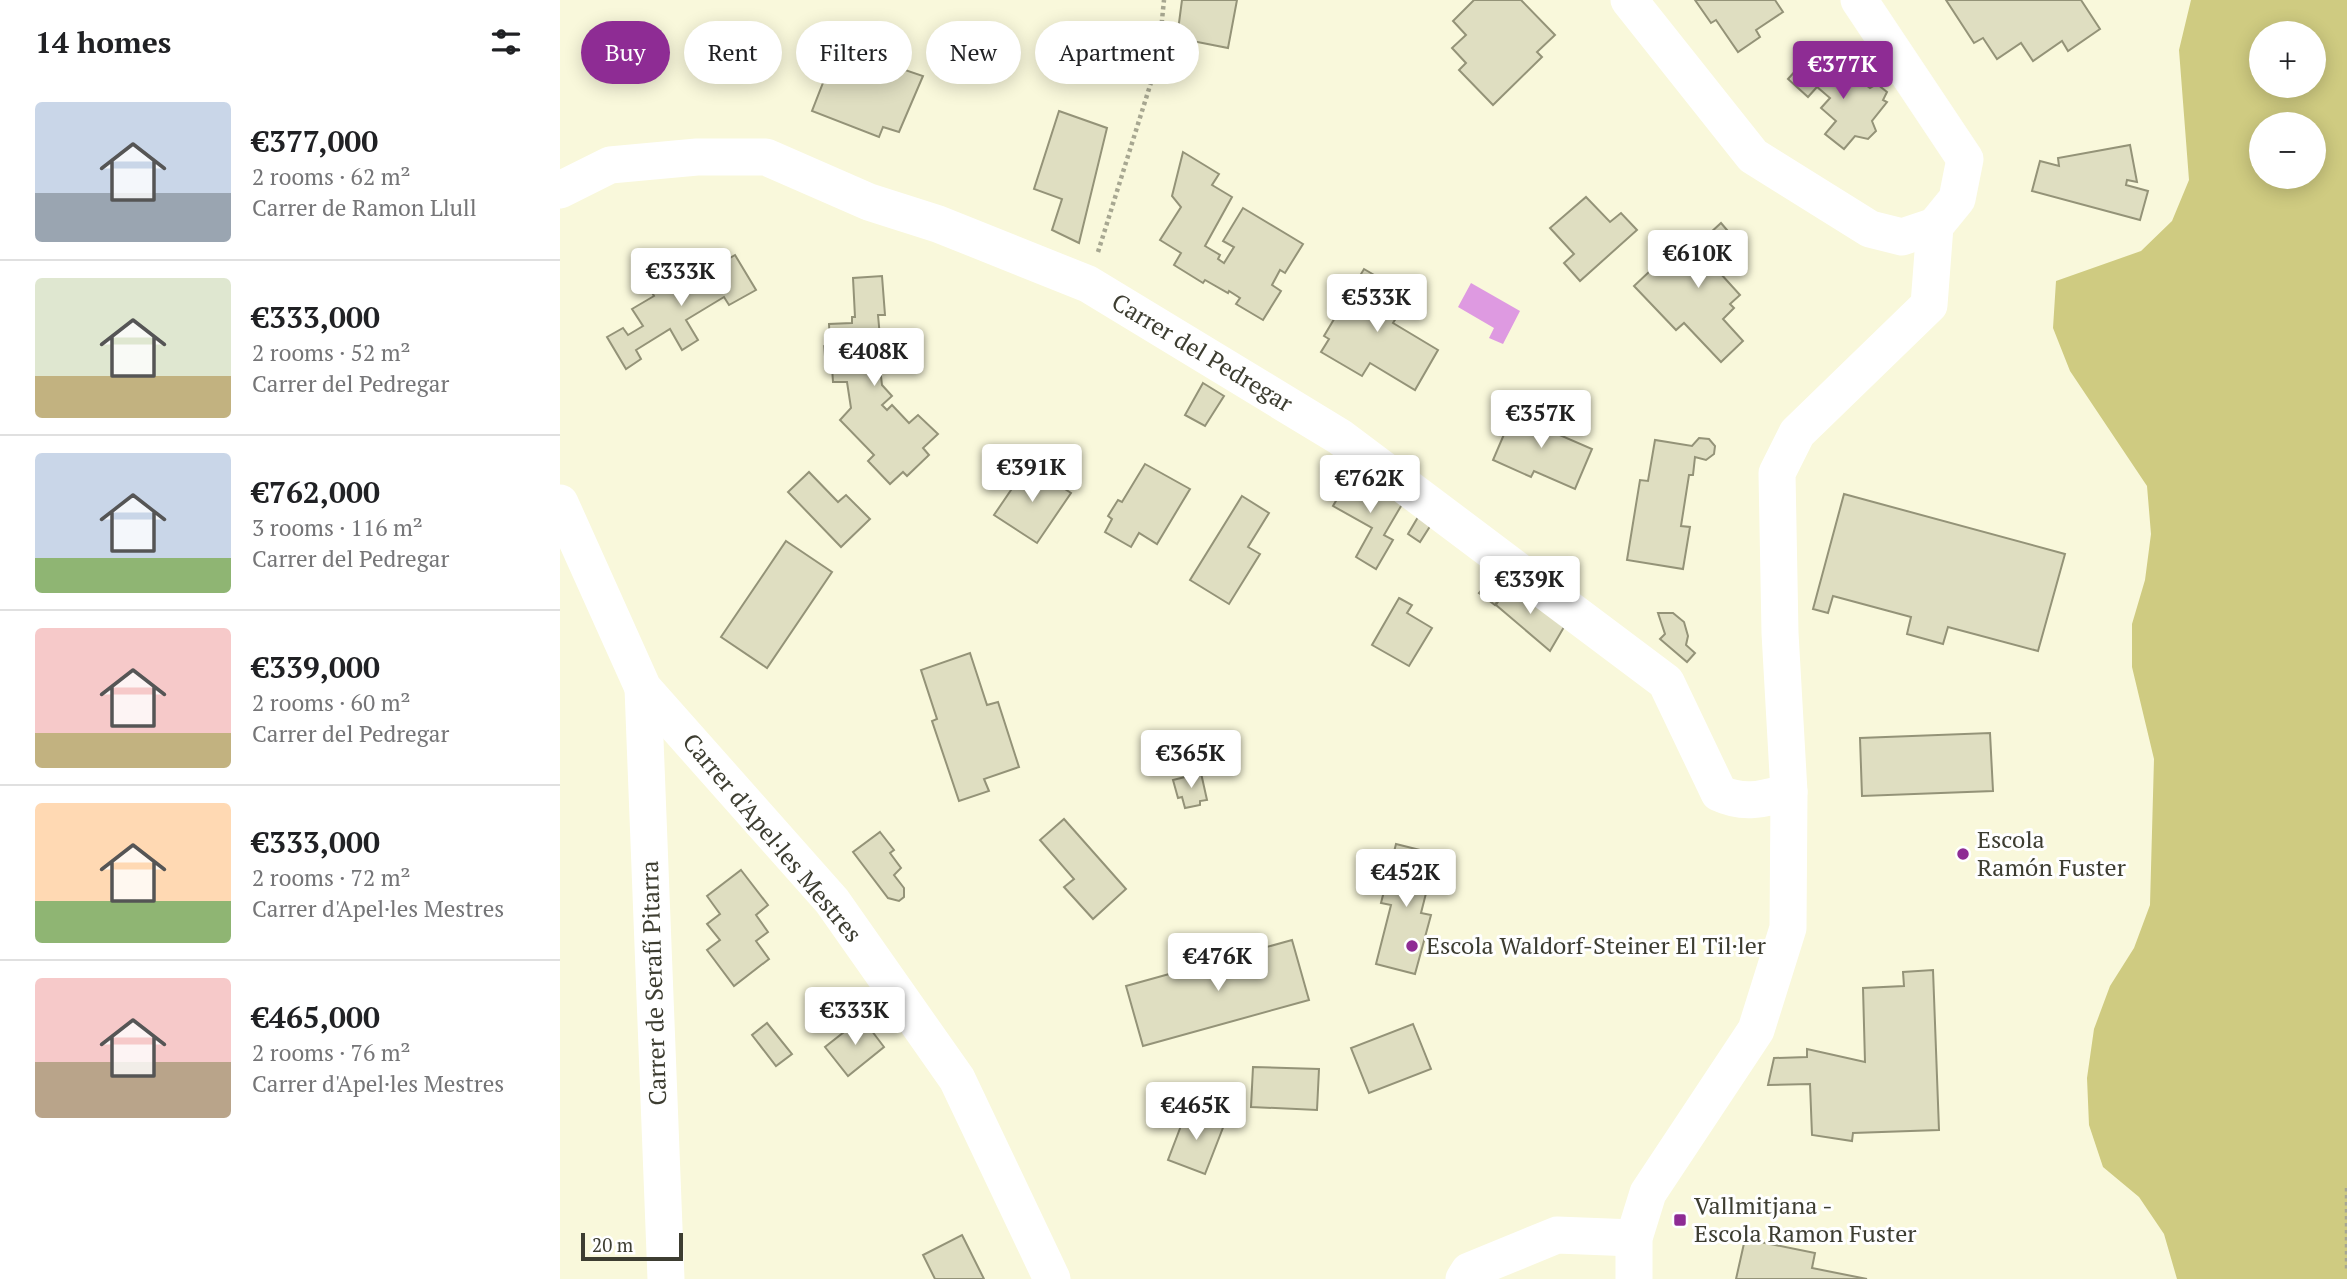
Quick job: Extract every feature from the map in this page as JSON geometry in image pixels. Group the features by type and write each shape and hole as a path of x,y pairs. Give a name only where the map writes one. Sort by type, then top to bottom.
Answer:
{"street":[{"path":"1629,0 1753,156 1870,229 1902,237 1935,226 1957,200 1965,159 1859,0"},
{"name":"Carrer del Pedregar","path":"560,190 610,165 697,157 766,157 869,202 937,224 1088,284 1340,438 1666,682 1719,793 1737,801 1752,802 1789,792"},
{"path":"1634,1279 1634,1238 1648,1194 1756,1030 1788,928 1789,792 1780,633 1777,473 1797,433 1929,305 1935,226"},
{"name":"Carrer d'Apel·les Mestres","path":"560,503 643,688 832,901 957,1079 1052,1279"},
{"name":"Carrer de Serafí Pitarra","path":"643,688 666,1279"},
{"path":"1464,1279 1469,1271 1557,1235 1634,1238"}],"path":[{"path":"1088,284 1158,60 1164,0"},
{"path":"2347,1188 2347,1270"}],"shaded area":[{"path":"2191,0 2347,0 2347,1279 2177,1279 2164,1234 2139,1197 2103,1167 2089,1125 2087,1078 2094,1029 2110,986 2134,948 2150,905 2154,759 2132,667 2132,624 2145,580 2151,534 2147,486 2070,371 2053,328 2056,281 2141,251 2172,221 2189,180 2179,50"},
{"path":"1471,283 1520,311 1503,344 1489,338 1494,328 1458,307"}],"building":[{"path":"1182,0 1237,0 1228,48 1199,42 1199,21 1179,21"},
{"path":"1474,0 1521,0 1555,35 1537,52 1542,57 1493,105 1459,70 1466,63 1452,48 1466,35 1453,21"},
{"path":"1695,0 1775,0 1783,12 1756,30 1760,37 1738,52 1716,20 1711,23"},
{"path":"1946,0 2081,0 2100,29 2068,51 2062,41 2033,61 2021,43 1997,59 1983,38 1974,43"},
{"path":"1807,58 1826,75 1837,63 1870,88 1877,84 1887,92 1883,100 1887,102 1872,121 1876,131 1868,139 1855,136 1844,149 1825,134 1836,121 1821,108 1830,98 1817,87 1808,97 1788,79"},
{"path":"912,72 923,76 899,132 883,127 879,137 812,111 823,84 912,84"},
{"path":"1059,111 1107,128 1079,243 1052,230 1062,199 1034,189"},
{"path":"2130,145 2137,182 2127,180 2126,185 2148,191 2140,220 2032,191 2040,161 2059,166 2058,158"},
{"path":"1183,152 1219,174 1212,185 1232,197 1205,246 1220,255 1218,259 1224,263 1234,247 1223,241 1243,208 1303,244 1285,273 1280,270 1272,285 1281,291 1263,320 1236,304 1240,298 1229,291 1228,293 1205,280 1203,283 1174,265 1181,253 1160,240 1181,207 1172,196"},
{"path":"1586,197 1610,222 1621,213 1637,230 1580,281 1564,263 1574,254 1550,228"},
{"path":"1721,223 1744,250 1720,273 1740,295 1730,304 1734,308 1723,319 1743,341 1721,362 1684,323 1676,330 1634,286 1668,254 1672,258 1692,240 1697,245"},
{"path":"735,255 756,290 729,305 724,297 686,320 698,340 682,350 670,329 636,350 641,359 626,369 607,337 623,328 628,335 643,326 632,309 654,296 649,287 664,278 669,287 691,274 695,279"},
{"path":"1364,269 1410,296 1393,323 1438,350 1415,390 1370,363 1362,376 1321,352 1329,339 1324,336"},
{"path":"882,276 885,315 878,315 881,348 878,349 882,385 892,396 882,405 887,410 892,405 909,423 918,415 938,434 923,448 929,455 907,476 903,472 890,484 868,461 874,455 840,420 851,408 847,382 833,382 832,367 826,367 824,346 830,345 829,324 852,323 852,317 855,317 853,278"},
{"path":"1203,383 1224,396 1205,426 1185,415"},
{"path":"1517,404 1537,412 1532,423 1592,449 1575,489 1534,471 1531,477 1493,460"},
{"path":"1699,438 1709,439 1715,446 1714,454 1706,460 1695,457 1693,475 1689,475 1681,526 1690,527 1683,569 1627,560 1640,480 1648,481 1655,440 1692,446"},
{"path":"1145,464 1190,489 1157,544 1139,533 1131,547 1105,532 1112,519 1108,516 1118,500 1122,502"},
{"path":"1028,465 1071,493 1037,543 994,515"},
{"path":"809,472 838,502 846,495 870,519 841,547 788,492"},
{"path":"1353,472 1404,501 1384,535 1393,540 1376,569 1356,557 1372,528 1333,506"},
{"path":"1844,494 2065,554 2038,651 1948,627 1943,644 1907,634 1911,617 1833,596 1828,613 1813,609"},
{"path":"1242,496 1269,513 1248,547 1260,554 1229,604 1190,580"},
{"path":"1421,512 1434,520 1420,542 1408,534"},
{"path":"786,541 832,572 767,668 721,637"},
{"path":"1497,571 1510,582 1495,605 1479,593"},
{"path":"1510,582 1564,627 1550,651 1496,605"},
{"path":"1399,598 1412,605 1407,613 1432,628 1409,666 1372,645"},
{"path":"1658,613 1673,613 1684,622 1688,636 1686,645 1695,653 1687,662 1660,639 1665,634"},
{"path":"970,653 987,705 998,702 1019,767 984,779 989,791 959,801 932,721 937,719 921,670"},
{"path":"1990,733 1993,791 1862,796 1860,738"},
{"path":"1201,773 1207,800 1200,801 1200,805 1185,808 1182,797 1178,798 1173,780"},
{"path":"1064,819 1126,889 1093,919 1064,887 1074,879 1040,840"},
{"path":"880,832 894,850 890,853 901,868 894,875 904,888 904,897 899,901 888,898 853,852"},
{"path":"1396,844 1436,854 1421,913 1431,915 1415,974 1376,964 1391,905 1381,903"},
{"path":"741,870 768,905 756,915 768,932 756,941 769,959 734,986 707,950 720,940 707,924 720,914 707,896"},
{"path":"1292,940 1309,1000 1143,1046 1126,986"},
{"path":"1933,970 1939,1130 1853,1133 1852,1141 1812,1135 1810,1084 1768,1085 1774,1058 1807,1057 1807,1049 1865,1062 1863,988 1904,986 1903,972"},
{"path":"862,1018 884,1047 848,1076 825,1047"},
{"path":"767,1023 792,1054 776,1066 752,1035"},
{"path":"1413,1024 1431,1069 1369,1093 1351,1048"},
{"path":"1253,1067 1319,1069 1317,1110 1251,1107"},
{"path":"1187,1110 1224,1125 1205,1174 1168,1160"},
{"path":"962,1235 984,1279 935,1279 923,1255"},
{"path":"1745,1239 1815,1253 1812,1268 1867,1279 1736,1279"}],"place":[{"name":"Escola Ramón Fuster","path":"1963,854"},
{"name":"Escola Waldorf-Steiner El Til·ler","path":"1412,946"},
{"name":"Vallmitjana - Escola Ramon Fuster","path":"1680,1220"}]}
